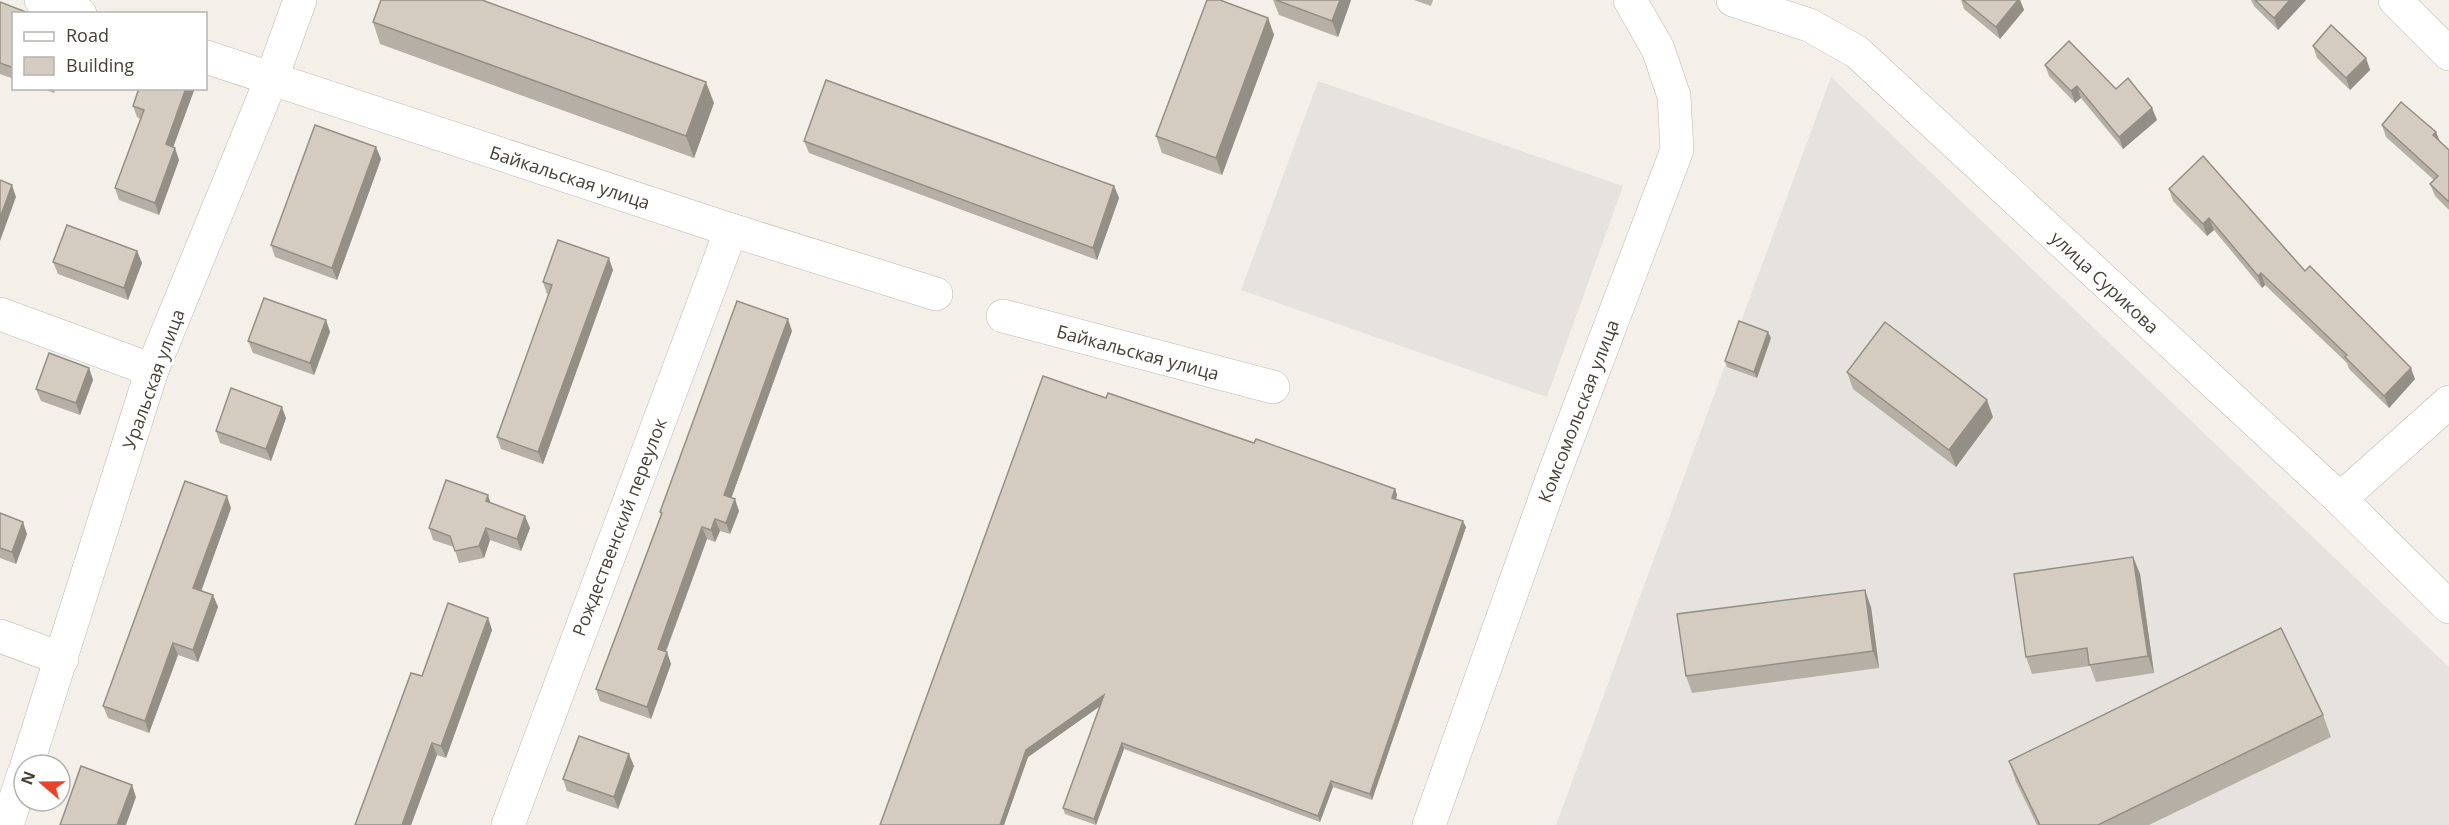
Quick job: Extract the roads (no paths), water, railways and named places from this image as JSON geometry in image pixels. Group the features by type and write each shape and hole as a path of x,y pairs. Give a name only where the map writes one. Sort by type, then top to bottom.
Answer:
{"street":[{"path":"41,0 74,12"},
{"name":"Уральская улица","path":"31,753 152,370 271,80 300,0"},
{"name":"Комсомольская улица","path":"1429,825 1551,482 1677,150 1674,96 1658,49 1630,0"},
{"name":"улица Сурикова","path":"1733,0 1809,25 1857,52 2340,499 2449,607"},
{"path":"2395,0 2449,54"},
{"name":"Байкальская улица","path":"207,57 731,230 936,294"},
{"name":"Рождественский переулок","path":"508,825 731,230"},
{"path":"0,314 152,370"},
{"name":"Байкальская улица","path":"1003,316 1273,387"},
{"path":"2340,499 2449,402"},
{"path":"0,636 62,659"},
{"path":"7,825 12,810"}]}
